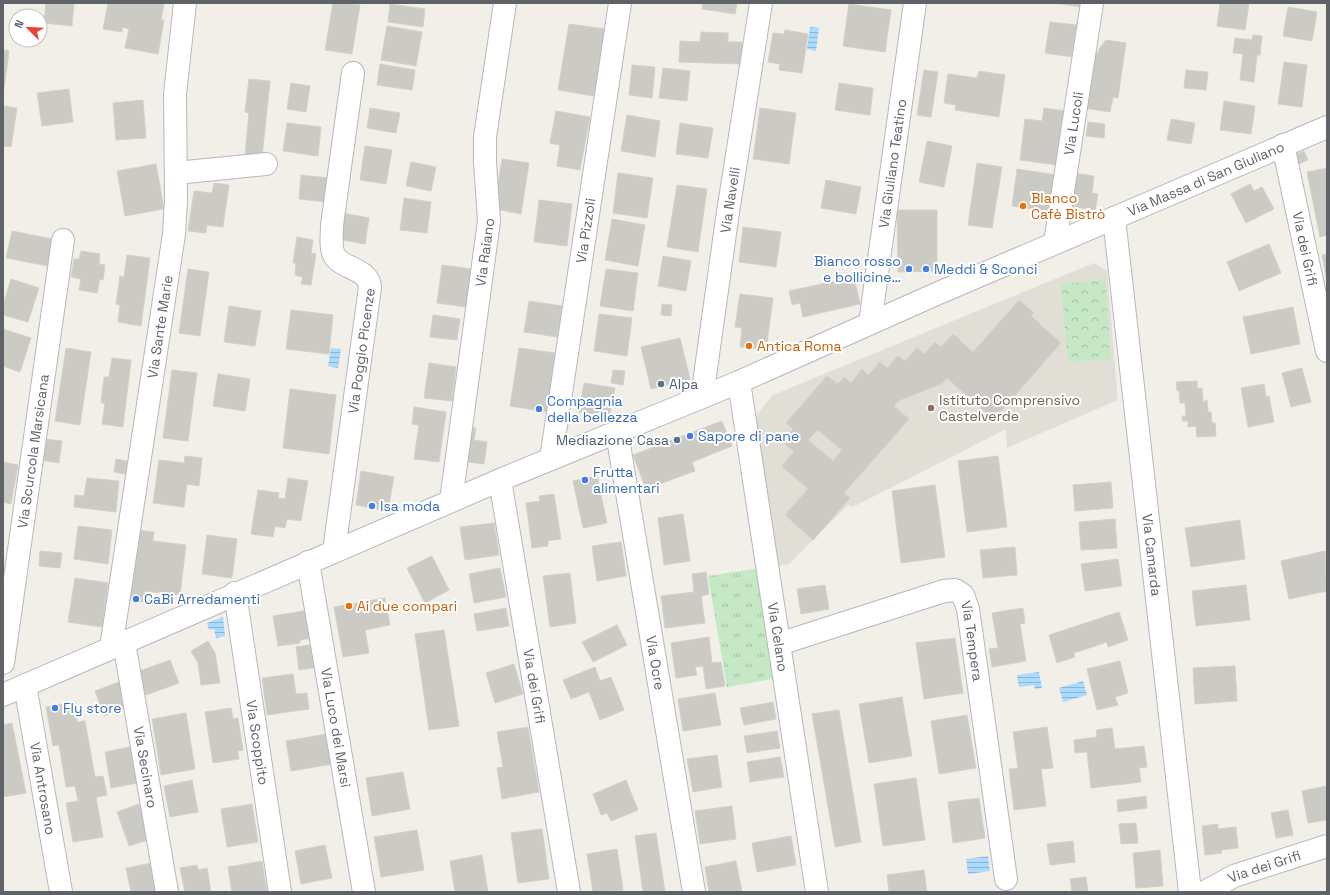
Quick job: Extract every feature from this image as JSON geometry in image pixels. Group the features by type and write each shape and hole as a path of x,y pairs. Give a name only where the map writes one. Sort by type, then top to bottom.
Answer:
{"street":[{"name":"Via Sante Marie","path":"117,645 174,234 176,173 175,94 185,3"},
{"name":"Via Raiano","path":"451,501 489,221 485,162 486,136 505,3"},
{"name":"Via Pizzoli","path":"551,459 620,3"},
{"name":"Via Navelli","path":"702,397 728,212 761,3"},
{"name":"Via Giuliano Teatino","path":"870,323 915,3"},
{"name":"Via Lucoli","path":"1056,243 1092,3"},
{"name":"Via Poggio Picenze","path":"334,551 370,287 370,282 366,276 337,259 332,248 332,224 353,73"},
{"name":"Via Massa di San Giuliano","path":"3,694 500,480 739,382 870,323 1327,126"},
{"name":"Via dei Grifi","path":"1283,146 1327,351"},
{"path":"176,173 266,164"},
{"name":"Via Camarda","path":"1114,218 1190,892"},
{"name":"Via Scurcola Marsicana","path":"3,663 63,240"},
{"name":"Via Celano","path":"739,382 817,892"},
{"name":"Via Ocre","path":"617,433 694,892"},
{"name":"Via dei Grifi","path":"500,480 569,892"},
{"name":"Via Luco dei Marsi","path":"308,562 364,892"},
{"name":"Via Tempera","path":"779,644 944,591 955,590 963,595 968,609 1006,879"},
{"name":"Via Scoppito","path":"235,594 280,892"},
{"name":"Via Secinaro","path":"117,645 167,892"},
{"name":"Via Antrosano","path":"25,685 61,892"},
{"name":"Via dei Grifi","path":"1205,892 1234,876 1327,846"}],"shaded area":[{"name":"Istituto Comprensivo Castelverde","path":"1094,263 1107,271 1118,400 1007,448 1006,429 853,507 848,505 789,564 778,566 756,416 773,395"}],"green space":[{"path":"1105,280 1111,359 1068,362 1061,284"},
{"path":"760,568 778,678 727,687 708,576"}],"water":[{"path":"810,27 819,28 816,51 807,49"},
{"path":"331,348 341,349 338,368 328,366"},
{"path":"223,617 225,636 216,638 214,629 209,630 207,623"},
{"path":"1039,672 1042,688 1035,689 1034,685 1019,687 1017,675"},
{"path":"1083,681 1087,695 1063,702 1059,688"},
{"path":"988,856 990,871 968,874 966,859"}],"building":[{"path":"46,3 74,3 72,26 48,23 48,8 46,8"},
{"path":"108,3 164,3 161,20 164,20 158,54 125,48 129,29 122,27 122,32 103,29"},
{"path":"333,3 360,5 352,54 325,50"},
{"path":"703,3 737,3 735,14 702,9"},
{"path":"1055,3 1082,3 1081,7"},
{"path":"1220,3 1249,3 1245,30 1217,26"},
{"path":"390,4 425,9 423,27 388,22"},
{"path":"849,4 891,10 885,52 843,46"},
{"path":"1288,7 1317,12 1312,41 1283,36"},
{"path":"1050,22 1077,25 1072,57 1045,53"},
{"path":"569,24 605,29 594,96 558,90"},
{"path":"387,26 422,32 416,66 381,60"},
{"path":"785,30 808,34 802,73 779,70 780,64 768,62 773,33 784,34"},
{"path":"701,32 728,33 728,42 742,42 741,64 679,62 680,41 700,42"},
{"path":"1253,35 1262,36 1260,55 1257,55 1254,82 1240,80 1243,54 1233,53 1235,38 1252,40"},
{"path":"1106,40 1126,43 1118,98 1113,97 1110,112 1084,108 1093,52 1098,53 1099,49"},
{"path":"3,50 9,51 4,89 3,89"},
{"path":"1284,62 1307,65 1302,107 1278,104"},
{"path":"380,64 415,70 412,90 377,85"},
{"path":"632,65 655,67 652,98 629,95"},
{"path":"663,68 690,71 687,101 659,98"},
{"path":"924,70 938,72 931,117 917,115"},
{"path":"1186,70 1208,72 1206,90 1184,88"},
{"path":"979,71 1005,75 999,117 955,110 956,105 944,103 948,74 977,78"},
{"path":"249,79 270,81 262,157 245,155 249,113 245,112"},
{"path":"291,83 310,86 306,112 287,109"},
{"path":"839,83 873,88 870,115 835,110"},
{"path":"69,89 73,122 42,126 37,93"},
{"path":"143,100 146,138 116,140 113,103"},
{"path":"1224,101 1255,106 1251,134 1220,130"},
{"path":"3,106 17,108 11,147 3,146"},
{"path":"370,108 400,113 396,133 367,128"},
{"path":"760,108 796,113 789,164 753,159"},
{"path":"1044,108 1072,112 1064,166 1020,160 1025,119 1042,121"},
{"path":"556,111 590,117 580,170 557,166 560,145 550,143"},
{"path":"627,115 660,121 655,157 621,151"},
{"path":"1171,119 1195,123 1191,144 1167,140"},
{"path":"1088,122 1105,124 1104,138 1086,136"},
{"path":"287,123 321,127 318,156 283,151"},
{"path":"680,123 713,128 708,158 676,154"},
{"path":"927,141 952,146 944,187 919,182"},
{"path":"365,146 392,150 386,184 360,180"},
{"path":"1304,151 1308,160 1299,164 1295,155"},
{"path":"502,159 529,163 521,214 494,209"},
{"path":"411,162 436,167 431,191 406,186"},
{"path":"977,163 1002,167 992,228 968,225"},
{"path":"156,164 164,209 125,216 117,171"},
{"path":"1327,168 1327,235 1320,237 1307,172"},
{"path":"1017,169 1057,175 1051,212 1012,206"},
{"path":"618,173 653,178 647,218 613,213"},
{"path":"1073,173 1094,176 1092,193 1098,194 1095,210 1068,206"},
{"path":"301,175 329,178 326,202 299,199"},
{"path":"826,180 861,187 856,214 821,208"},
{"path":"214,183 229,185 223,227 207,225 206,233 188,231 194,191 212,193"},
{"path":"1250,184 1254,191 1262,187 1274,209 1246,223 1231,194"},
{"path":"677,185 707,189 698,252 667,247"},
{"path":"404,198 431,202 427,233 400,230"},
{"path":"539,200 572,204 567,246 534,242"},
{"path":"897,210 937,210 937,271 898,272"},
{"path":"342,213 369,218 365,244 337,239"},
{"path":"612,219 645,225 638,266 605,260"},
{"path":"743,227 781,232 776,267 739,262"},
{"path":"12,231 53,239 48,266 6,258"},
{"path":"297,237 313,240 311,253 316,254 311,285 301,284 303,277 295,275 296,263 293,263"},
{"path":"1269,244 1281,273 1239,291 1227,262"},
{"path":"81,251 100,254 99,264 105,265 103,280 100,279 97,293 79,290 81,279 71,277 74,259 79,259"},
{"path":"1327,254 1327,282 1322,255"},
{"path":"127,255 150,258 141,326 118,322 120,305 116,304 120,276 124,277"},
{"path":"663,256 691,261 686,291 658,286"},
{"path":"442,265 471,269 466,307 437,303"},
{"path":"188,269 209,272 200,336 179,333"},
{"path":"606,269 638,273 633,311 600,306"},
{"path":"854,277 860,304 803,317 800,303 792,305 789,291"},
{"path":"11,279 39,288 28,322 3,315 3,305"},
{"path":"740,294 773,298 766,350 740,347 742,328 735,327"},
{"path":"1019,300 1034,313 1031,316 1061,343 994,419 947,378 943,383 898,401 894,406 909,419 844,493 850,498 813,540 785,515 808,489 782,466 794,452 782,441 793,429 786,423 827,376 838,384 844,377 851,383 862,369 868,375 880,362 887,368 898,356 905,361 917,348 924,354 935,342 941,347 953,334 973,352","holes":["818,430 842,450 833,461 808,440"]},
{"path":"529,301 562,306 557,337 524,332"},
{"path":"662,304 672,305 671,316 661,315"},
{"path":"229,306 261,311 255,346 224,342"},
{"path":"1293,307 1300,344 1251,354 1243,317"},
{"path":"291,310 333,315 329,354 286,349"},
{"path":"599,314 632,318 627,356 594,351"},
{"path":"433,315 460,319 457,340 430,337"},
{"path":"3,329 31,338 20,372 3,366"},
{"path":"680,338 690,379 651,389 641,347"},
{"path":"66,348 91,352 80,425 55,421"},
{"path":"519,348 555,353 547,412 510,406"},
{"path":"112,358 131,360 123,427 102,424 105,403 101,403 104,377 109,377"},
{"path":"429,363 456,367 452,401 424,398"},
{"path":"1302,368 1311,402 1291,407 1282,373"},
{"path":"172,370 197,373 188,441 163,438"},
{"path":"613,370 625,371 623,385 611,383"},
{"path":"218,374 250,379 245,411 213,406"},
{"path":"1197,381 1197,388 1202,388 1203,402 1207,400 1208,412 1211,412 1212,423 1215,423 1216,436 1197,437 1196,426 1188,427 1188,421 1183,421 1182,416 1186,416 1185,403 1180,403 1179,390 1177,391 1176,382"},
{"path":"584,383 615,388 609,418 579,412"},
{"path":"1264,384 1266,397 1269,396 1274,422 1248,427 1241,388"},
{"path":"290,389 336,395 329,454 283,448"},
{"path":"414,407 446,412 439,462 414,459 419,425 412,424"},
{"path":"722,421 732,446 692,462 695,471 646,489 633,455"},
{"path":"466,427 476,428 474,440 487,442 484,464 461,461"},
{"path":"43,439 62,441 59,463 40,460"},
{"path":"185,456 202,458 199,486 187,484 184,507 153,503 159,460 184,463"},
{"path":"998,456 1007,527 967,532 958,461"},
{"path":"116,459 127,461 125,474 114,472"},
{"path":"3,462 18,465 11,504 3,502"},
{"path":"361,471 394,477 388,511 356,505"},
{"path":"597,476 607,523 583,528 573,481"},
{"path":"87,478 119,481 116,512 74,507 75,495 84,496"},
{"path":"288,478 308,481 301,521 287,519 285,528 275,526 273,537 251,534 258,490 279,493 278,498 285,499"},
{"path":"1111,482 1113,508 1075,511 1073,485"},
{"path":"935,485 945,557 901,563 892,491"},
{"path":"554,494 561,539 548,541 548,546 532,548 526,503 540,501 539,496"},
{"path":"683,514 690,561 664,565 658,518"},
{"path":"1115,519 1117,548 1081,550 1079,522"},
{"path":"1240,520 1245,559 1191,567 1185,528"},
{"path":"494,523 499,555 465,560 460,527"},
{"path":"78,526 112,530 108,564 74,559"},
{"path":"136,530 154,532 153,541 186,545 180,595 145,591 144,602 127,600"},
{"path":"207,535 237,539 232,578 202,574"},
{"path":"621,542 626,576 597,581 592,546"},
{"path":"1015,547 1017,575 983,578 980,550"},
{"path":"40,551 62,553 60,568 39,566"},
{"path":"1325,551 1327,591 1289,599 1281,561"},
{"path":"432,556 449,590 425,603 407,568"},
{"path":"1118,559 1122,586 1085,591 1081,564"},
{"path":"500,568 506,597 474,603 469,574"},
{"path":"706,572 709,594 701,596 705,623 665,628 661,596 694,592 692,574"},
{"path":"570,573 576,623 550,627 543,576"},
{"path":"75,578 108,583 102,627 68,622"},
{"path":"825,585 829,609 801,614 797,589"},
{"path":"1246,585 1250,620 1196,626 1192,591"},
{"path":"385,598 390,625 365,630 369,653 343,657 334,607"},
{"path":"506,608 509,626 477,631 474,614"},
{"path":"1023,608 1025,623 1020,624 1026,661 992,667 989,649 998,648 992,613"},
{"path":"309,610 313,638 300,640 300,643 278,646 273,616"},
{"path":"1119,612 1128,640 1108,647 1107,642 1074,653 1075,657 1057,663 1049,635"},
{"path":"617,625 627,645 593,662 582,642"},
{"path":"444,630 459,726 429,730 415,634"},
{"path":"709,637 712,663 721,662 725,686 706,689 703,666 695,667 697,675 676,678 671,643"},
{"path":"955,638 963,693 924,699 916,643"},
{"path":"208,641 215,653 220,683 201,685 198,663 191,651"},
{"path":"315,644 319,667 299,670 296,647"},
{"path":"170,660 179,683 146,695 137,672"},
{"path":"1120,661 1128,693 1115,697 1118,705 1097,710 1087,669"},
{"path":"514,664 523,694 495,703 486,673"},
{"path":"1235,666 1237,701 1195,704 1193,668"},
{"path":"595,667 600,681 611,677 624,710 600,720 589,692 571,699 563,680"},
{"path":"293,674 296,694 307,693 309,709 267,715 262,678"},
{"path":"119,682 128,706 104,716 95,691"},
{"path":"715,693 721,725 683,731 678,699"},
{"path":"902,697 912,756 869,763 859,704"},
{"path":"74,702 77,722 85,721 95,777 103,776 107,795 96,797 103,837 73,842 66,803 78,801 75,786 66,787 59,745 53,746 46,707"},
{"path":"773,702 776,719 744,725 740,708"},
{"path":"231,708 233,719 238,718 243,750 238,751 239,759 213,763 205,712"},
{"path":"839,710 861,842 835,847 812,714"},
{"path":"186,713 195,769 161,775 152,719"},
{"path":"967,715 976,768 939,774 931,721"},
{"path":"12,723 26,793 3,797 3,725"},
{"path":"528,727 539,792 502,799 497,768 503,767 497,732"},
{"path":"1047,727 1053,768 1041,769 1046,806 1014,810 1009,769 1018,768 1013,732"},
{"path":"1112,728 1115,749 1144,746 1147,767 1139,768 1141,782 1091,788 1087,752 1075,753 1074,740 1097,737 1096,730"},
{"path":"777,731 780,748 747,753 744,736"},
{"path":"327,734 332,764 291,771 286,741"},
{"path":"130,747 137,783 111,788 105,752"},
{"path":"717,755 722,787 693,792 687,759"},
{"path":"780,757 784,777 750,782 747,762"},
{"path":"403,772 410,809 372,816 366,778"},
{"path":"916,778 925,840 883,846 874,784"},
{"path":"192,780 198,812 170,817 164,786"},
{"path":"626,780 638,810 611,821 607,813 601,815 593,794"},
{"path":"1327,786 1327,820 1308,823 1302,791"},
{"path":"1146,796 1147,808 1118,812 1117,800"},
{"path":"979,798 985,838 953,843 948,802"},
{"path":"139,804 151,839 129,846 117,812"},
{"path":"252,804 258,842 227,847 221,809"},
{"path":"732,806 736,839 700,844 695,811"},
{"path":"1288,810 1293,835 1276,838 1271,813"},
{"path":"1136,823 1138,843 1121,844 1119,824"},
{"path":"1218,824 1218,829 1236,827 1238,848 1221,850 1222,853 1205,855 1202,826"},
{"path":"542,829 549,879 518,883 511,833"},
{"path":"417,830 424,870 381,877 374,837"},
{"path":"656,833 665,892 643,892 635,836"},
{"path":"791,836 796,865 757,872 752,843"},
{"path":"1073,841 1075,862 1050,865 1047,844"},
{"path":"325,845 332,878 301,884 295,851"},
{"path":"617,849 623,890 593,892 587,854"},
{"path":"1160,850 1163,886 1136,888 1133,853"},
{"path":"482,855 488,892 455,892 450,861"},
{"path":"262,861 267,892 232,892 228,867"},
{"path":"736,861 742,892 709,892 705,867"},
{"path":"152,863 157,892 131,892 126,868"},
{"path":"197,865 198,870 207,868 211,892 185,892 180,868"},
{"path":"924,870 927,892 889,892 887,875"},
{"path":"1086,877 1088,892 1072,892 1070,879"}],"place":[{"name":"Blanco Cafè Bistrò","path":"1023,206"},
{"name":"Bianco rosso e bollicine…","path":"909,269"},
{"name":"Meddi & Sconci","path":"926,269"},
{"name":"Antica Roma","path":"749,346"},
{"name":"Alpa","path":"661,384"},
{"name":"Istituto Comprensivo Castelverde","path":"931,408"},
{"name":"Compagnia della bellezza","path":"539,409"},
{"name":"Sapore di pane","path":"690,436"},
{"name":"Mediazione Casa","path":"677,440"},
{"name":"Frutta alimentari","path":"585,480"},
{"name":"Isa moda","path":"372,506"},
{"name":"CaBi Arredamenti","path":"136,599"},
{"name":"Ai due compari","path":"349,606"},
{"name":"Fly store","path":"55,708"}]}
